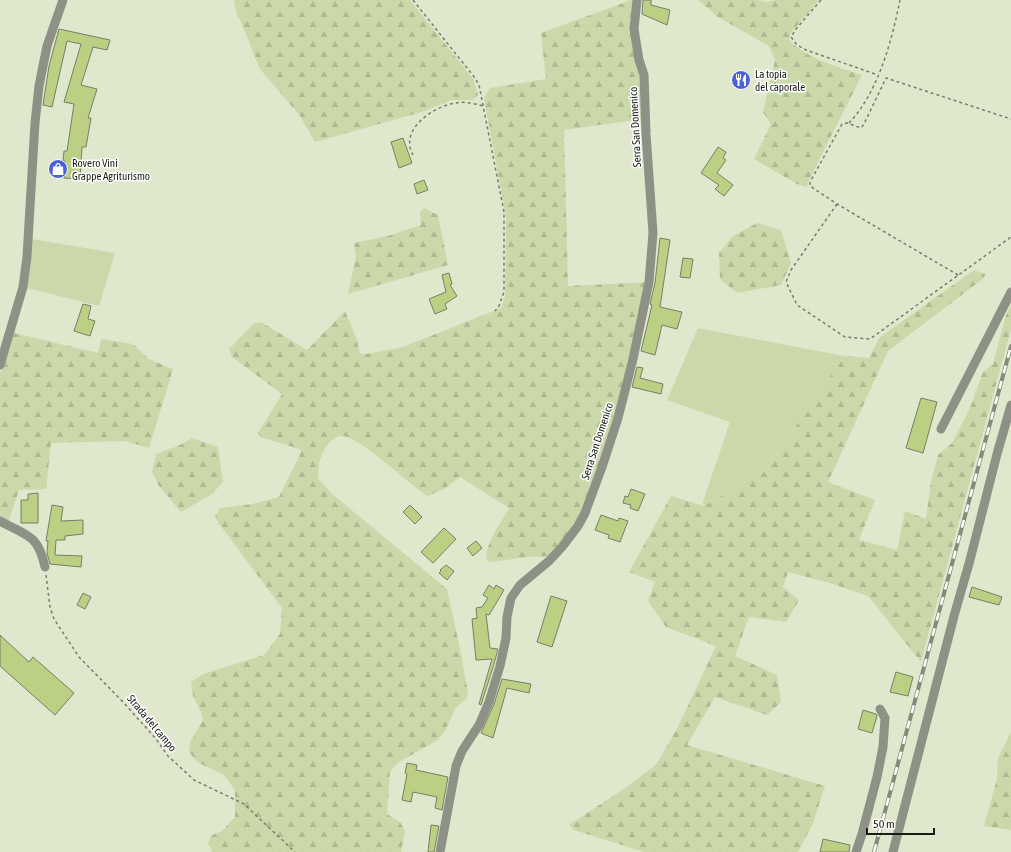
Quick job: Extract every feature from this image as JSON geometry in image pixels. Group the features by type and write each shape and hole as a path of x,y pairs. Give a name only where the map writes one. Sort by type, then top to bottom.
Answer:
{"street":[{"path":"0,365 23,287 27,256 35,123 39,86 47,46 63,0"},
{"name":"Serra San Domenico","path":"440,852 456,766 462,752 480,724 489,702 500,666 506,638 507,616 511,598 520,585 549,561 562,547 578,526 585,513 607,453 633,359 648,282 653,233 646,134 644,75 639,60 634,29 637,0"},
{"path":"941,429 1011,292"},
{"path":"893,852 954,616 1011,405"},
{"path":"0,520 35,540 42,554 45,567"},
{"path":"856,852 877,777 883,747 885,718 880,709"}],"path":[{"path":"413,0 479,85 504,212 504,292 499,306 495,311"},
{"path":"821,0 791,36 797,45 806,50 878,75"},
{"path":"849,123 857,115 868,98 878,75 897,16 900,0"},
{"path":"958,275 837,204 810,186 810,182 842,124 849,123 862,128 886,78 1011,118"},
{"path":"413,155 409,146 411,135 418,122 430,113 442,106 456,102 484,106"},
{"path":"837,204 792,270 786,282 797,305 845,338 870,339 1011,237"},
{"name":"Strada del campo","path":"45,567 50,607 54,619 79,657 124,703 168,756 194,780 244,804 295,852"}],"green space":[{"path":"234,0 410,0 474,80 478,95 472,100 451,100 425,111 315,142 300,116 260,69 235,8"},
{"path":"631,0 635,0 643,82 643,119 564,130 568,286 649,282 633,359 585,513 554,556 528,557 491,562 487,561 490,542 509,508 460,477 444,489 428,496 359,443 341,436 331,441 324,450 320,459 318,478 331,493 447,589 468,693 467,698 455,709 446,729 438,740 397,763 390,772 387,814 400,822 405,831 401,852 212,852 208,843 212,835 222,831 235,817 235,790 224,775 197,762 189,752 190,742 203,720 201,712 193,696 191,682 203,674 264,655 280,634 282,608 215,517 220,508 252,504 279,497 302,450 261,437 258,433 282,394 232,357 229,349 254,323 261,322 307,350 345,311 357,340 359,350 361,354 366,354 403,347 501,308 505,297 506,217 484,98 490,88 546,79 541,33"},
{"path":"698,0 756,0 767,2 775,0 819,0 791,33 789,39 804,52 813,57 862,75 808,182 807,187 797,184 754,159 771,124 763,112 775,60 769,46 718,17"},
{"path":"424,208 438,215 448,265 348,294 356,256 354,243 388,236 421,225 420,212"},
{"path":"757,223 781,230 791,263 781,285 737,293 720,279 719,253 733,236"},
{"path":"32,239 115,253 99,306 27,288 31,262"},
{"path":"974,270 985,274 984,278 888,351 828,482 875,500 859,540 897,550 905,511 926,519 931,482 938,455 952,443 970,408 983,372 993,364 1006,315 1011,305 1011,329 921,662 868,596 830,583 788,572 783,587 799,600 786,622 749,617 735,656 777,675 781,702 767,715 715,697 687,745 825,786 813,823 798,852 644,852 574,830 569,825 622,790 656,765 677,729 716,646 666,627 648,601 655,582 629,572 671,496 704,506 766,470 844,356 869,358 879,338"},
{"path":"698,328 844,356 766,470 704,506 703,501 730,422 667,400"},
{"path":"14,333 98,353 101,339 133,344 149,359 173,369 149,448 125,441 51,443 46,489 19,490 8,522 0,518 0,374"},
{"path":"192,438 218,447 223,482 212,494 181,512 159,486 152,472 156,454 178,446"},
{"path":"1011,732 1011,830 984,826 997,779 998,758"}],"building":[{"path":"643,0 651,0 651,5 670,10 667,25 642,14"},
{"path":"59,29 110,40 107,50 93,47 81,85 97,89 88,118 91,118 86,147 82,147 80,179 64,178 65,161 63,161 64,151 67,151 74,104 64,102 81,44 67,41 52,107 43,105 49,66"},
{"path":"403,138 412,163 399,168 391,142"},
{"path":"718,147 726,152 723,158 726,160 717,173 733,185 724,196 715,189 719,185 701,173"},
{"path":"424,180 428,190 417,194 414,184"},
{"path":"660,238 670,240 660,307 682,312 677,329 662,325 655,355 641,351 652,305 650,304 655,283"},
{"path":"683,258 693,259 690,278 680,277"},
{"path":"449,273 452,284 450,285 457,296 445,304 447,309 435,314 429,299 446,292 442,275"},
{"path":"83,304 91,306 88,319 95,321 90,336 74,331"},
{"path":"637,367 643,368 640,378 663,384 661,394 632,387"},
{"path":"921,398 937,402 923,453 906,448"},
{"path":"631,489 645,494 638,511 630,508 631,505 623,503 625,496 628,497"},
{"path":"38,493 38,523 21,523 21,500 28,500 28,494"},
{"path":"52,505 63,507 61,521 83,520 83,534 65,536 65,540 56,540 55,555 82,556 81,567 50,564 47,553 48,541 46,541"},
{"path":"410,505 422,517 415,524 403,512"},
{"path":"601,515 618,521 619,518 628,521 620,542 608,538 609,535 595,530"},
{"path":"444,528 456,539 433,563 421,552"},
{"path":"476,541 482,548 473,556 467,548"},
{"path":"446,565 454,571 447,580 439,573 441,571 440,570"},
{"path":"489,585 494,589 496,585 504,590 489,615 486,614 490,648 498,649 481,705 479,704 492,659 476,660 472,619 477,618 476,608 482,607 488,598 483,595"},
{"path":"972,587 1002,597 999,605 969,597"},
{"path":"83,593 91,597 85,609 77,605"},
{"path":"551,596 567,601 552,647 537,642"},
{"path":"0,635 29,662 33,657 74,693 55,715 0,666"},
{"path":"896,672 913,677 908,696 890,692"},
{"path":"502,679 531,684 529,693 507,688 493,738 481,733 494,704"},
{"path":"863,710 876,714 877,716 872,733 858,729"},
{"path":"407,763 417,765 416,770 448,777 442,810 435,808 437,797 413,792 411,802 402,800 407,774 405,773"},
{"path":"431,825 439,826 434,852 428,852"},
{"path":"823,839 850,845 849,852 820,852"}],"railway":[{"path":"874,852 1011,346"}],"place":[{"name":"La topia del caporale","path":"741,80"},
{"name":"Rovero Vini Grappe Agriturismo","path":"58,169"}]}
